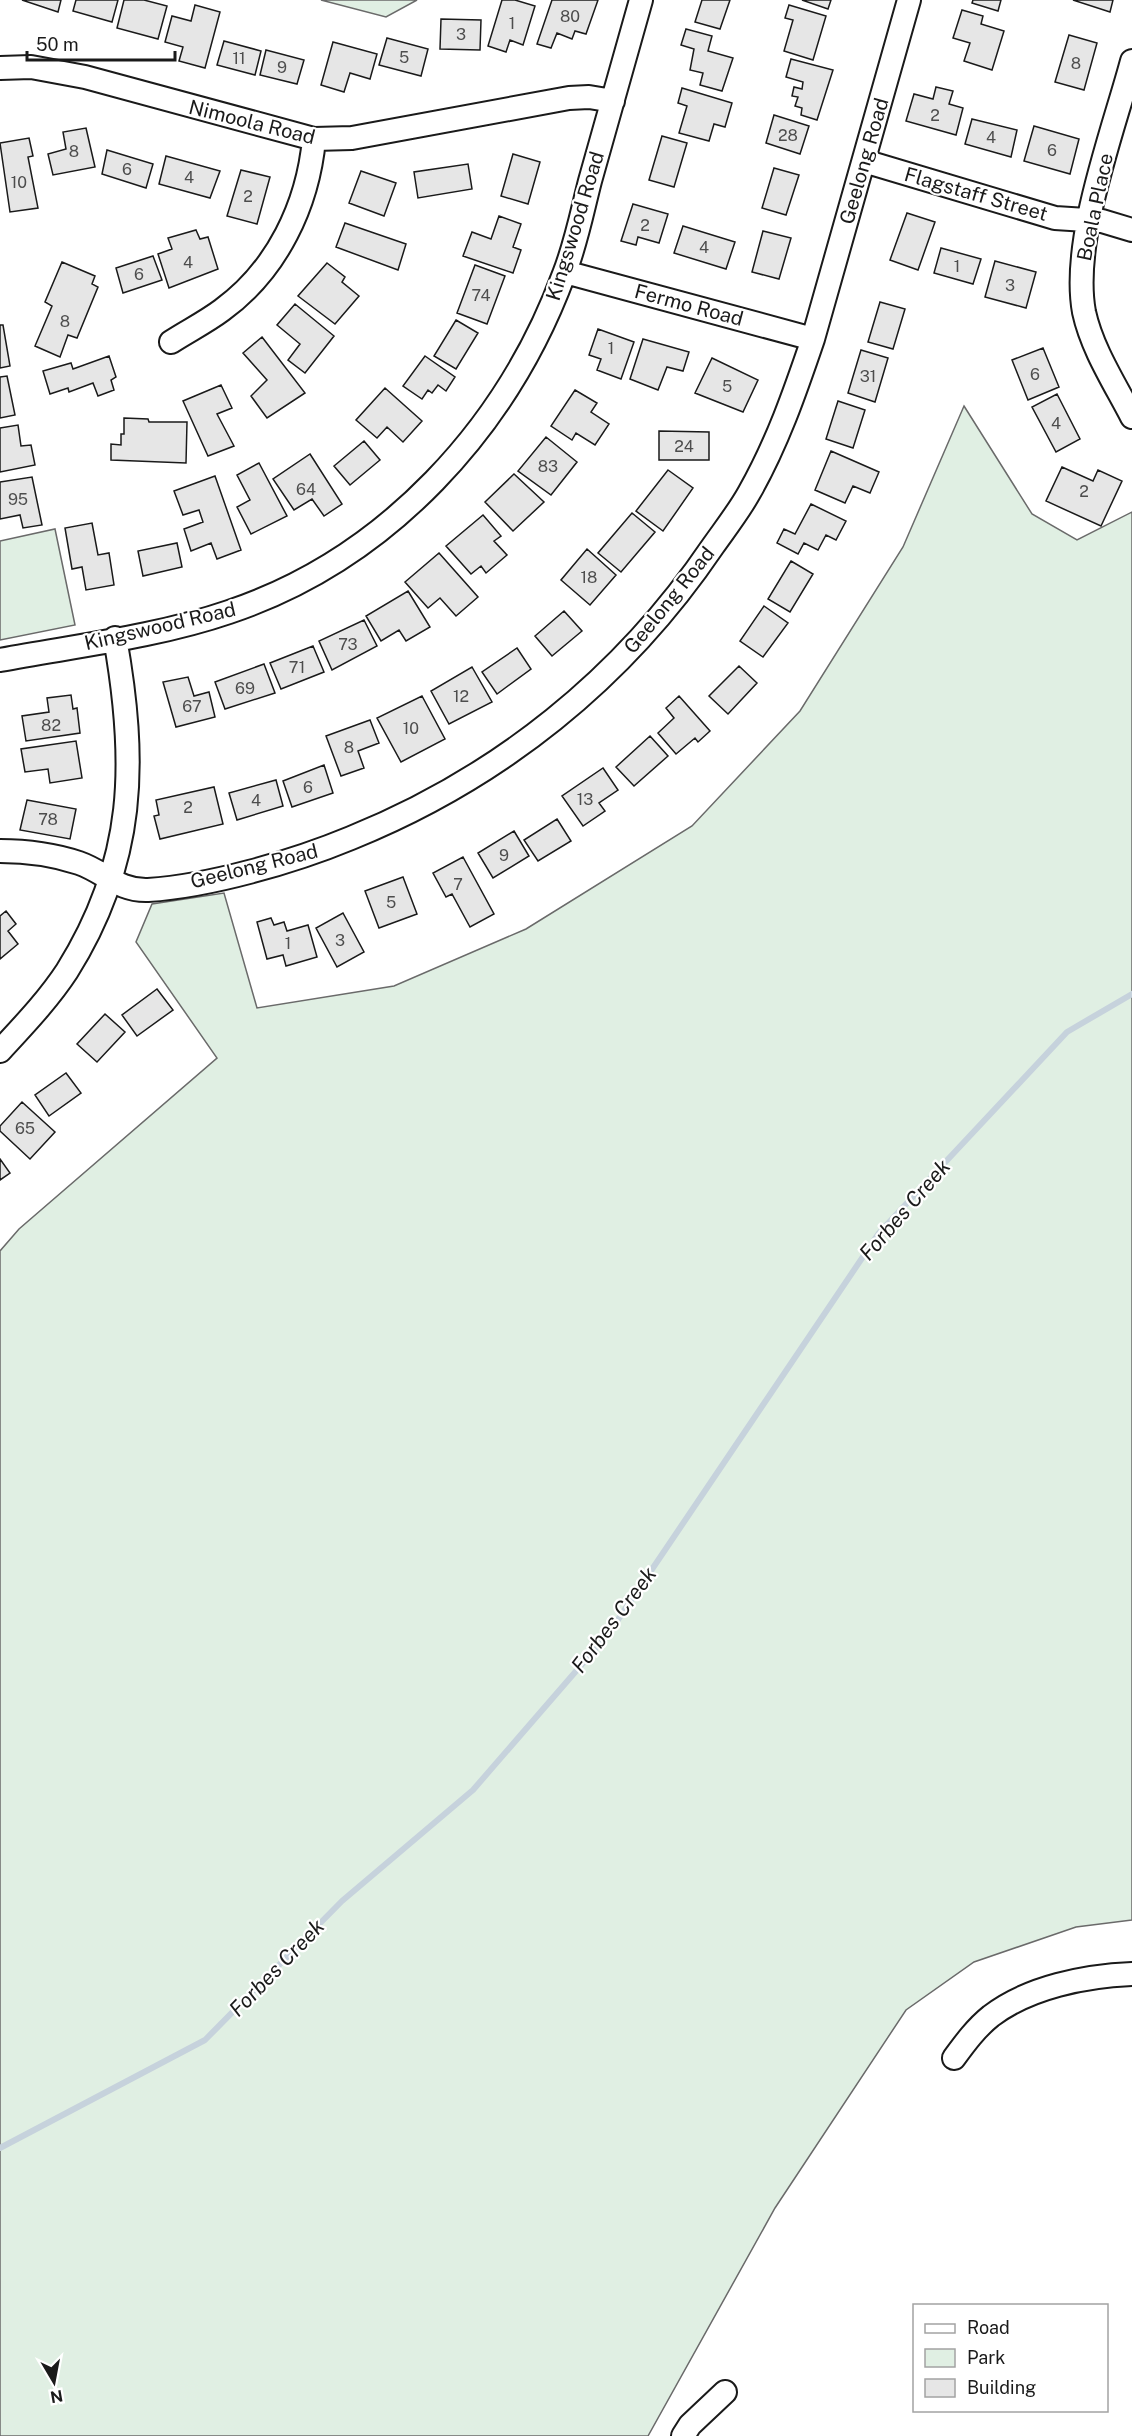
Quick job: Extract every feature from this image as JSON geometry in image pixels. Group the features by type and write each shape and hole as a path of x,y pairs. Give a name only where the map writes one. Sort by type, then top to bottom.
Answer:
{"street":[{"name":"Kingswood Road","path":"0,660 201,621 266,597 307,578 354,550 435,482 476,436 501,401 532,348 565,272 641,0"},
{"name":"Geelong Road","path":"0,851 80,863 109,881 138,889 169,887 244,873 298,858 386,824 429,803 477,775 548,725 615,666 689,581 748,494 783,424 813,339 909,0"},
{"name":"Boala Place","path":"1132,61 1089,220 1081,262 1084,313 1102,357 1132,417"},
{"name":"Nimoola Road","path":"0,68 31,68 85,77 315,139 352,138 569,98 589,97 613,101"},
{"path":"171,342 223,309 268,263 285,239 298,210 308,182 315,139"},
{"name":"Flagstaff Street","path":"864,161 1055,218 1116,224 1132,230"},
{"name":"Fermo Road","path":"565,272 813,339"},
{"path":"0,1052 51,994 67,970 96,915 109,881 126,816 129,748 125,694 115,638"},
{"path":"954,2058 991,2016 1016,2001 1078,1980 1132,1974"},
{"path":"683,2436 690,2425 725,2392"}],"green space":[{"path":"321,0 417,0 386,17"},
{"path":"964,406 1032,514 1077,540 1132,512 1132,1920 1076,1927 974,1962 906,2010 775,2208 648,2436 0,2436 0,1251 19,1229 217,1058 136,942 152,904 224,893 257,1008 394,986 526,929 692,826 800,711 903,547"},
{"path":"55,529 75,625 0,640 0,541"}],"building":[{"path":"22,0 61,0 58,12"},
{"path":"76,0 118,0 112,22 73,11"},
{"path":"124,0 144,0 167,6 158,39 117,28"},
{"path":"502,0 515,0 535,6 523,45 510,40 506,52 488,46"},
{"path":"552,0 598,0 586,34 575,31 572,39 557,33 551,48 537,44"},
{"path":"702,0 730,0 720,29 695,22"},
{"path":"802,0 831,0 828,9"},
{"path":"973,0 1001,0 998,11 972,3"},
{"path":"1073,0 1113,0 1110,12"},
{"path":"195,5 220,12 205,68 179,61 183,47 165,42 172,16 191,21"},
{"path":"789,5 826,16 813,60 784,51 793,20 785,18"},
{"path":"962,10 983,16 981,24 1004,31 992,70 964,61 970,43 953,38"},
{"path":"441,19 481,20 480,50 440,49"},
{"path":"686,29 712,36 708,51 733,58 722,91 700,85 703,73 690,70 694,49 681,45"},
{"path":"1069,35 1097,43 1084,90 1055,82"},
{"path":"387,38 428,49 421,76 379,65"},
{"path":"224,41 261,51 255,75 217,65"},
{"path":"333,42 377,54 370,79 350,73 344,92 321,85"},
{"path":"266,50 304,60 297,84 260,75"},
{"path":"791,59 833,70 817,120 801,115 802,108 795,106 798,97 792,96 794,87 802,89 803,82 786,77"},
{"path":"936,87 953,91 949,104 963,108 956,135 906,121 914,94 933,99"},
{"path":"682,88 732,103 725,127 714,124 709,141 679,133 687,106 678,103"},
{"path":"774,115 809,126 800,154 766,143"},
{"path":"972,119 1017,130 1011,157 965,144"},
{"path":"1034,126 1079,139 1070,174 1024,161"},
{"path":"86,128 95,167 53,175 48,154 66,149 63,132"},
{"path":"662,136 687,143 674,187 649,180"},
{"path":"29,138 33,156 28,157 38,208 10,212 0,143"},
{"path":"107,150 153,164 146,188 102,174"},
{"path":"513,154 540,162 528,204 501,196"},
{"path":"166,156 220,171 210,198 159,184"},
{"path":"468,164 472,189 418,198 414,172"},
{"path":"774,168 799,175 786,215 762,208"},
{"path":"241,170 270,177 257,224 227,216"},
{"path":"361,171 396,183 384,216 349,203"},
{"path":"633,204 668,214 659,243 638,237 636,245 621,241"},
{"path":"907,213 935,222 918,270 890,260"},
{"path":"499,216 521,224 513,247 521,250 513,273 463,256 472,232 491,239"},
{"path":"345,223 406,244 398,270 336,247"},
{"path":"683,226 735,242 726,269 674,253"},
{"path":"196,230 200,239 208,237 218,269 169,288 158,254 172,249 168,238"},
{"path":"763,231 791,238 779,279 752,272"},
{"path":"941,248 981,259 973,284 934,273"},
{"path":"153,256 162,280 123,293 116,268"},
{"path":"995,261 1036,272 1026,308 985,297"},
{"path":"62,262 95,276 92,284 98,287 77,338 68,335 60,357 35,346 52,306 45,302"},
{"path":"327,263 345,277 342,282 359,296 335,324 298,296"},
{"path":"475,265 505,276 487,324 457,313"},
{"path":"880,302 905,309 893,349 868,342"},
{"path":"295,304 334,336 305,373 288,360 300,344 277,325"},
{"path":"456,320 478,333 456,369 434,356"},
{"path":"0,325 3,325 10,366 0,368"},
{"path":"598,329 634,342 621,379 597,370 601,359 589,355"},
{"path":"262,337 305,393 267,418 251,396 267,380 243,353"},
{"path":"643,339 689,352 683,371 667,367 658,390 630,379"},
{"path":"1043,348 1059,387 1028,400 1012,360"},
{"path":"861,350 888,358 875,402 848,393"},
{"path":"109,356 116,377 111,380 114,390 98,396 93,383 69,392 68,388 50,394 43,371 71,363 73,369"},
{"path":"425,356 455,377 446,391 438,385 432,393 428,390 422,399 403,386"},
{"path":"712,358 758,380 743,412 695,393"},
{"path":"7,376 15,415 0,418 0,377"},
{"path":"221,385 232,408 217,414 234,446 208,456 183,401"},
{"path":"385,388 422,421 403,442 387,427 377,438 356,420"},
{"path":"575,390 597,403 591,412 609,424 595,445 576,433 572,440 551,426"},
{"path":"1057,394 1080,439 1056,452 1032,407"},
{"path":"838,401 865,410 853,448 826,439"},
{"path":"124,418 148,419 149,422 187,422 186,463 111,460 111,444 121,445"},
{"path":"18,425 21,446 31,445 35,465 0,472 0,428"},
{"path":"659,431 709,432 709,460 659,460"},
{"path":"546,437 577,462 551,495 518,471"},
{"path":"364,441 380,460 350,485 334,466"},
{"path":"831,451 879,472 870,493 853,486 845,503 815,490"},
{"path":"310,454 342,504 324,516 312,499 294,510 273,479"},
{"path":"259,463 287,516 251,534 237,507 250,500 237,475"},
{"path":"1062,467 1093,481 1098,470 1122,481 1101,526 1046,501"},
{"path":"668,470 693,488 663,531 636,511"},
{"path":"514,474 544,502 513,531 485,502"},
{"path":"215,476 241,550 217,559 211,543 191,551 184,529 203,522 199,510 183,515 174,491"},
{"path":"32,477 42,525 23,528 20,515 0,519 0,482"},
{"path":"811,504 846,521 836,540 826,535 818,550 804,543 798,554 777,543 784,529 795,534"},
{"path":"632,513 655,532 621,572 598,553"},
{"path":"483,515 501,536 494,541 507,555 486,573 481,566 471,574 446,546"},
{"path":"92,523 98,555 109,553 114,585 86,590 82,567 72,569 65,528"},
{"path":"177,543 182,567 143,576 138,551"},
{"path":"587,549 616,575 590,605 561,580"},
{"path":"439,553 478,597 456,616 440,598 428,608 405,582"},
{"path":"791,561 813,574 790,612 768,599"},
{"path":"408,591 430,627 406,641 399,630 381,641 366,616"},
{"path":"764,606 788,623 763,657 740,641"},
{"path":"564,611 582,631 552,656 535,636"},
{"path":"364,620 377,646 332,670 319,641"},
{"path":"313,646 324,672 281,689 270,663"},
{"path":"517,648 531,669 497,694 482,672"},
{"path":"264,664 275,693 225,709 215,682"},
{"path":"739,666 757,683 728,714 709,696"},
{"path":"472,667 492,702 449,724 431,691"},
{"path":"188,677 194,696 209,692 215,717 176,727 163,682"},
{"path":"71,695 73,709 77,708 80,733 26,741 22,716 49,712 47,698"},
{"path":"422,696 445,739 401,762 377,718"},
{"path":"679,696 710,731 698,742 695,738 676,754 658,733 674,718 666,708"},
{"path":"370,720 379,743 358,751 364,768 341,776 326,736"},
{"path":"650,736 668,756 634,786 616,767"},
{"path":"76,741 82,778 50,783 48,769 25,772 21,749"},
{"path":"324,765 333,793 292,807 283,781"},
{"path":"603,768 618,790 599,803 605,811 583,826 562,796"},
{"path":"276,780 283,806 237,820 229,793"},
{"path":"214,787 223,824 160,839 154,816 159,815 156,800"},
{"path":"27,800 76,809 70,839 20,830"},
{"path":"557,819 571,841 538,861 524,840"},
{"path":"514,831 529,856 493,878 478,853"},
{"path":"463,857 494,914 470,927 452,894 446,897 433,873"},
{"path":"403,877 417,914 379,928 365,891"},
{"path":"6,911 16,924 8,931 18,944 0,959 0,916"},
{"path":"343,913 364,952 337,967 316,928"},
{"path":"271,918 274,925 284,922 287,931 308,925 317,957 286,966 283,955 267,959 257,922"},
{"path":"157,989 173,1010 137,1036 122,1015"},
{"path":"105,1014 125,1032 97,1062 77,1044"},
{"path":"66,1073 81,1093 49,1116 35,1095"},
{"path":"22,1102 55,1132 30,1159 0,1131 0,1126"},
{"path":"0,1159 10,1173 0,1180"}],"waterway":[{"name":"Forbes Creek","path":"0,2148 205,2040 342,1901 473,1790 609,1633 879,1233 1067,1032 1132,994"}]}
